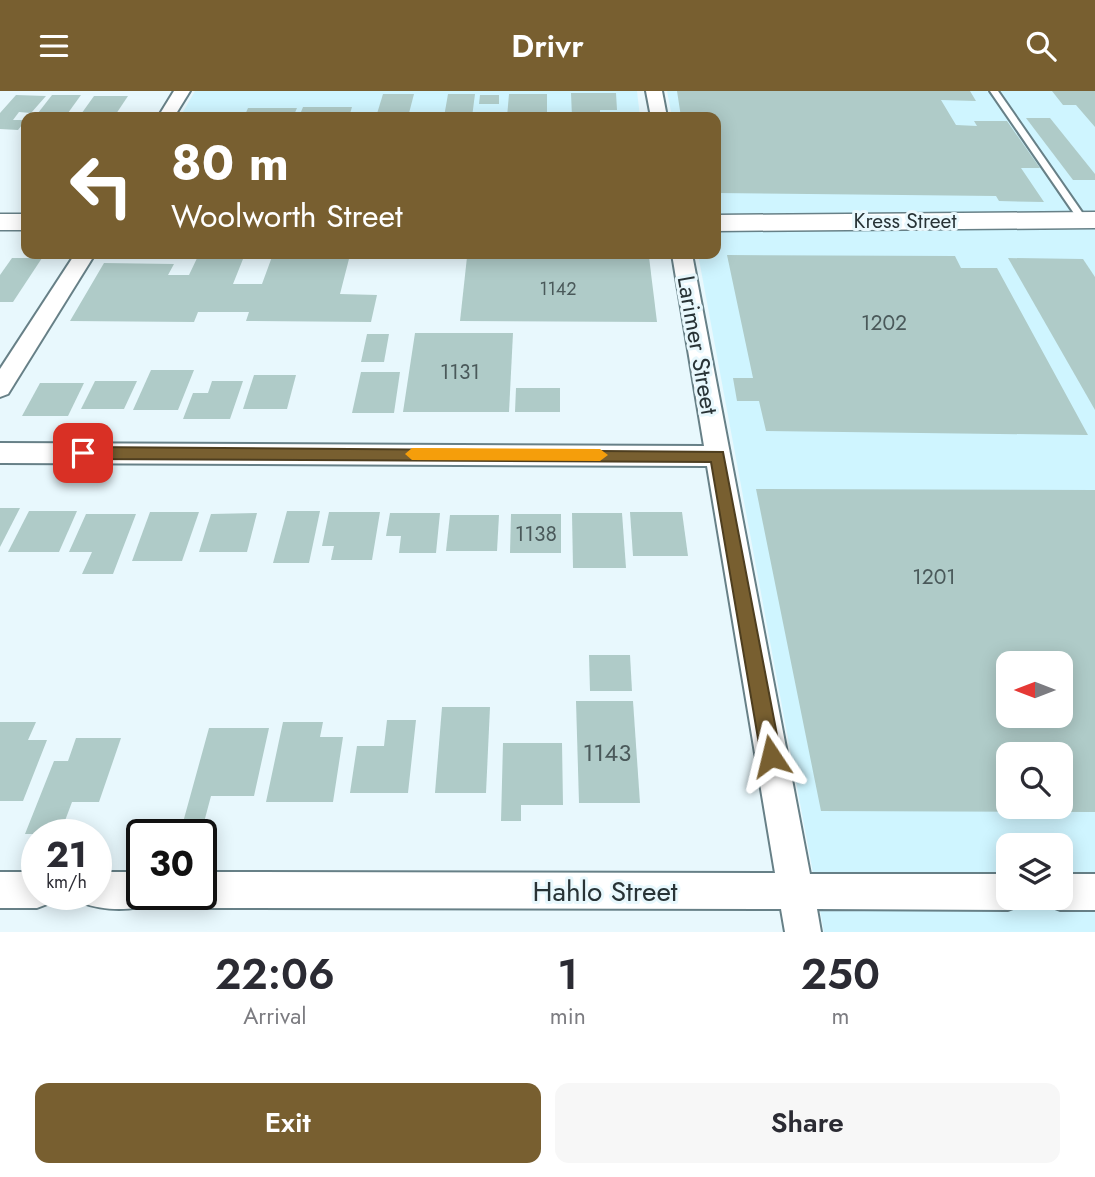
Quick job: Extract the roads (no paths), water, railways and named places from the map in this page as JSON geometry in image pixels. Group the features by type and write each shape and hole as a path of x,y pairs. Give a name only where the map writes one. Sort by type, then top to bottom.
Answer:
{"street":[{"path":"169,112 182,91"},
{"path":"654,91 658,112"},
{"name":"Kress Street","path":"721,223 1089,220"},
{"path":"0,222 21,222"},
{"path":"0,388 82,259"},
{"name":"Larimer Street","path":"683,259 803,932"},
{"path":"0,453 718,456"},
{"path":"0,890 21,890"},
{"name":"Hahlo Street","path":"217,890 996,892"},
{"path":"1073,892 1095,893"}],"lane":[{"path":"994,91 1089,220"}]}
